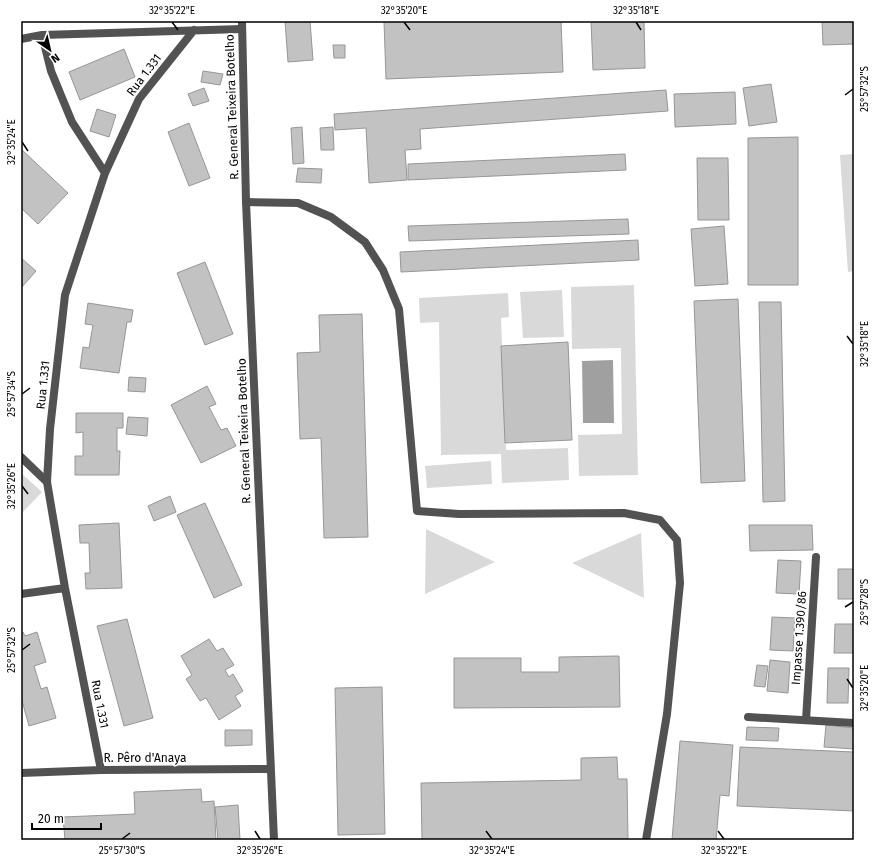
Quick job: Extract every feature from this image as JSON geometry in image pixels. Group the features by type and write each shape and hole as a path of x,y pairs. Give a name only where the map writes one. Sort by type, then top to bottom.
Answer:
{"street":[{"path":"21,39 42,35 194,30 242,25"},
{"name":"R. General Teixeira Botelho","path":"242,25 246,202 274,840"},
{"name":"Rua 1.331","path":"101,770 65,588 47,482 50,429 65,295 105,173 139,99 194,30"},
{"path":"42,35 51,71 72,122 105,173"},
{"path":"246,202 298,203 331,217 365,242 383,270 399,309 417,511 459,514 624,513 660,520 677,540 680,583 667,714 646,840"},
{"path":"21,457 47,482"},
{"name":"Impasse 1.390/86","path":"806,720 816,557"},
{"path":"21,594 65,588"},
{"path":"748,717 854,723"},
{"name":"R. Pêro d'Anaya","path":"21,773 101,770 270,770"}],"shaded area":[{"path":"854,154 854,271 848,272 840,155"},
{"path":"634,285 638,475 579,476 578,435 622,434 621,348 572,349 571,287"},
{"path":"562,290 564,337 523,338 520,292"},
{"path":"508,293 509,317 501,318 506,450 568,448 569,480 502,483 501,454 441,455 439,322 420,323 419,298"},
{"path":"613,360 614,423 583,423 582,361"},
{"path":"491,461 492,484 427,488 425,466"},
{"path":"21,473 42,492 21,514"},
{"path":"426,529 495,562 425,594"},
{"path":"641,533 644,598 572,563"}],"building":[{"path":"285,21 310,21 313,60 288,62"},
{"path":"384,21 561,21 563,72 386,79"},
{"path":"591,21 644,21 645,68 593,70"},
{"path":"822,21 854,21 854,44 823,45"},
{"path":"333,45 345,45 345,58 334,58"},
{"path":"124,49 135,77 80,100 69,72"},
{"path":"203,71 223,74 220,85 201,82"},
{"path":"771,84 777,122 749,126 743,88"},
{"path":"204,88 209,101 193,106 188,94"},
{"path":"666,90 668,111 420,129 421,149 405,150 407,180 369,183 366,128 335,130 334,114"},
{"path":"735,92 736,124 675,127 674,94"},
{"path":"97,109 116,115 109,137 90,131"},
{"path":"189,123 210,178 189,186 168,132"},
{"path":"302,127 304,163 293,164 291,128"},
{"path":"333,127 334,150 321,150 320,128"},
{"path":"798,137 798,285 748,285 748,138"},
{"path":"21,149 68,193 38,224 21,208"},
{"path":"625,154 626,170 408,180 408,164"},
{"path":"697,158 728,158 729,220 698,220"},
{"path":"298,168 322,169 321,183 296,182"},
{"path":"628,219 629,234 409,241 408,226"},
{"path":"724,226 728,284 695,286 691,229"},
{"path":"638,240 639,260 401,272 400,252"},
{"path":"21,258 36,271 21,288"},
{"path":"205,262 233,334 205,345 177,273"},
{"path":"738,299 745,481 701,483 694,301"},
{"path":"759,302 781,302 785,501 763,502"},
{"path":"88,303 133,310 131,322 127,322 119,373 80,368 83,347 89,348 93,325 85,324"},
{"path":"362,314 368,537 324,538 321,438 300,439 297,353 320,352 319,315"},
{"path":"568,342 572,440 505,443 501,346"},
{"path":"129,377 146,378 145,392 128,391"},
{"path":"207,386 216,404 209,407 221,430 227,428 236,446 201,463 171,405"},
{"path":"76,413 123,413 123,428 117,428 117,451 120,451 119,475 75,475 75,456 83,456 83,432 76,433"},
{"path":"128,417 148,418 147,436 126,434"},
{"path":"170,496 176,512 154,521 148,506"},
{"path":"205,503 242,585 214,598 177,515"},
{"path":"119,523 122,588 86,589 85,573 90,573 89,543 80,543 79,525"},
{"path":"749,525 812,525 813,550 750,551"},
{"path":"778,560 801,561 799,594 776,593"},
{"path":"838,569 854,569 854,599 838,599"},
{"path":"772,617 795,618 793,651 770,650"},
{"path":"127,619 153,718 124,726 97,626"},
{"path":"835,624 854,624 853,653 834,653"},
{"path":"21,632 23,632 25,636 37,632 46,662 34,666 41,689 47,687 56,718 29,726 21,697"},
{"path":"209,639 217,651 223,648 234,665 225,670 229,677 233,674 243,691 235,696 241,706 219,720 206,698 200,701 186,679 192,675 181,656"},
{"path":"619,656 620,707 454,708 454,658 521,658 521,672 559,672 559,657"},
{"path":"770,660 790,662 788,693 767,691"},
{"path":"757,665 768,666 765,687 754,686"},
{"path":"828,668 849,668 848,703 827,703"},
{"path":"382,687 385,834 338,835 335,688"},
{"path":"826,725 854,728 854,749 824,747"},
{"path":"747,727 779,728 778,741 746,740"},
{"path":"225,730 252,730 252,745 225,746"},
{"path":"680,741 733,745 729,796 720,795 716,840 672,840"},
{"path":"740,747 854,752 854,811 737,806"},
{"path":"617,757 618,779 627,779 628,840 422,840 421,783 581,780 581,758"},
{"path":"201,789 202,802 214,801 216,840 65,840 63,817 135,814 134,792"},
{"path":"238,805 240,840 218,840 215,807"}]}
